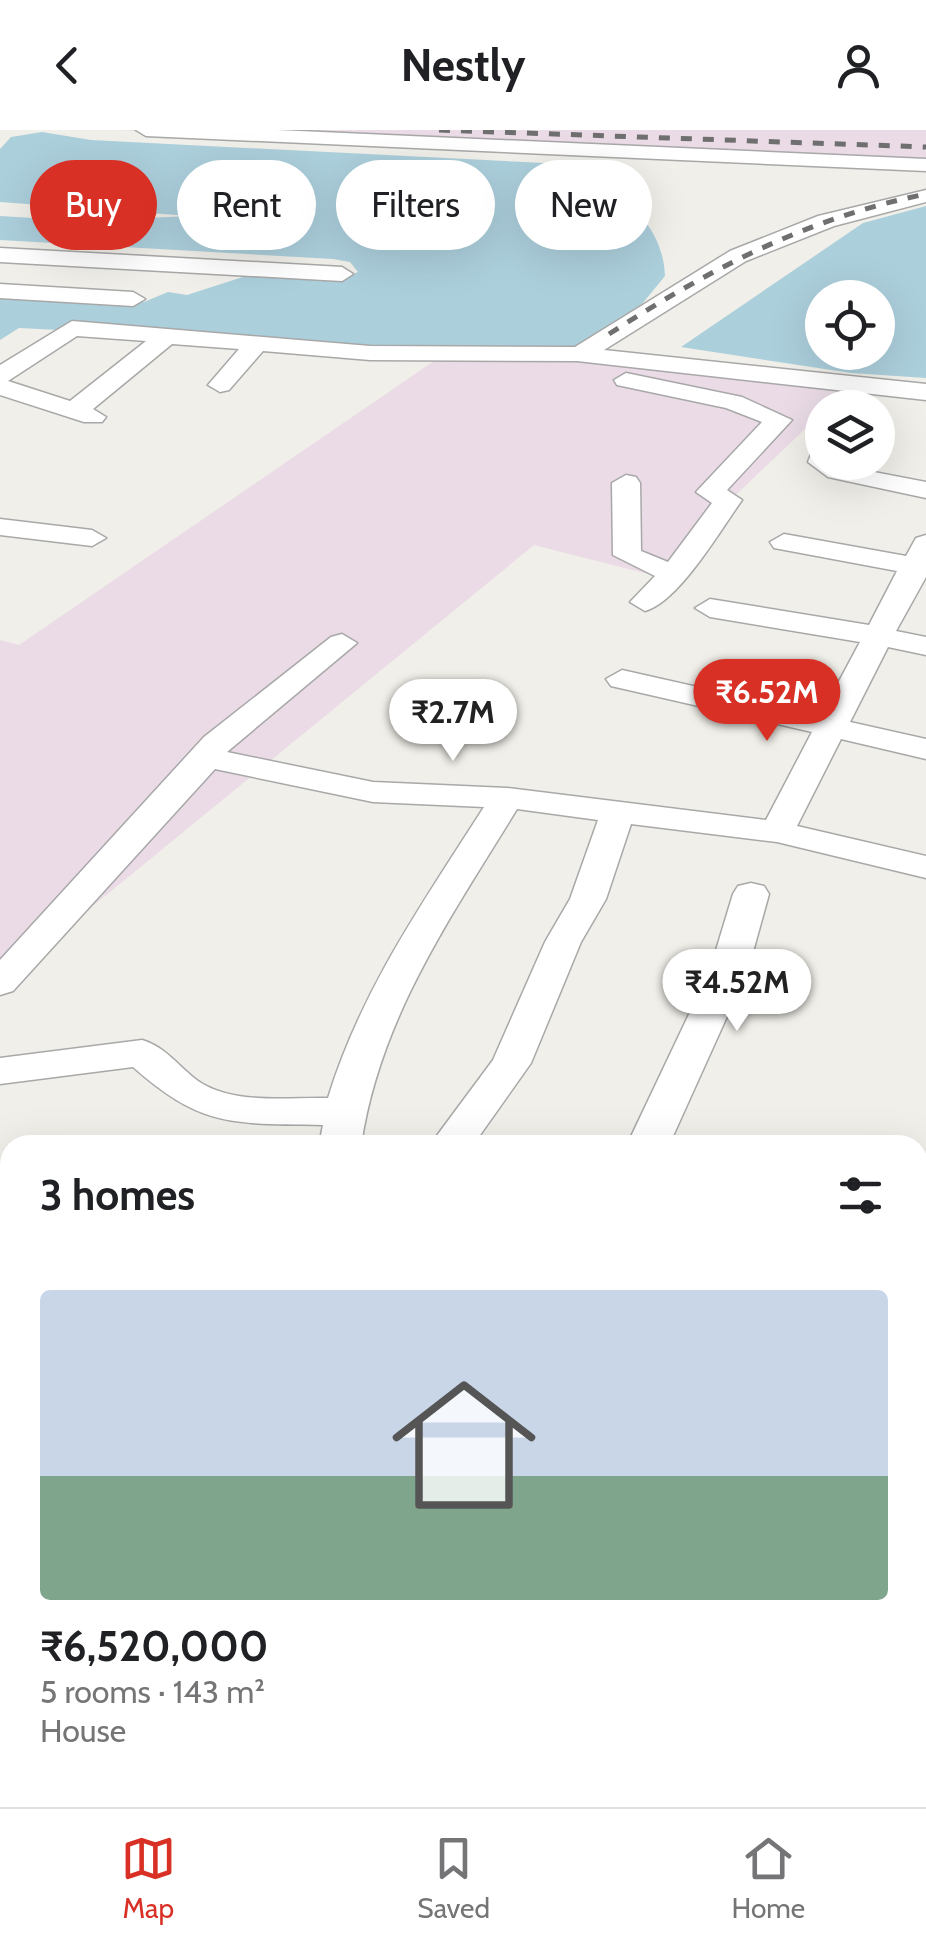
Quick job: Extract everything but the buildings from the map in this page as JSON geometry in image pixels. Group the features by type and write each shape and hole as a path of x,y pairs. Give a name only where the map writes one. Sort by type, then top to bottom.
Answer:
{"street":[{"path":"146,130 457,137 477,145 926,164"},
{"path":"579,354 738,256 826,222 926,196"},
{"path":"0,255 342,274"},
{"path":"0,292 133,299"},
{"path":"0,376 64,330 370,353 579,354 926,392"},
{"path":"0,387 82,414 166,337"},
{"path":"220,385 256,345"},
{"path":"579,354 601,375 733,402 779,420 710,492 728,500 674,574 645,602"},
{"path":"880,480 926,490"},
{"path":"626,483 627,555 674,574"},
{"path":"0,526 92,538"},
{"path":"778,832 828,726 922,559 784,542"},
{"path":"710,608 926,646"},
{"path":"0,983 216,744 342,643"},
{"path":"622,679 926,748"},
{"path":"207,758 373,792 507,798 778,832 926,867"},
{"path":"0,1071 142,1053 186,1092 225,1110 341,1129 385,999 507,798"},
{"path":"458,1135 510,1063 562,942 588,899 618,812"},
{"path":"653,1135 729,970 751,894"}],"shaded area":[{"path":"118,130 926,130 926,163 391,147"},
{"path":"450,350 849,387 805,390 805,429 652,575 534,545 0,982 0,640 19,645"}],"water":[{"path":"42,132 91,140 485,160 336,160 336,250 495,250 495,161 515,162 515,250 652,250 652,232 665,276 642,304 560,356 19,328 0,340 0,295 144,302 168,292 187,295 255,273 346,277 358,272 350,262 333,259 157,249 157,218 177,217 177,250 316,250 316,160 177,160 177,215 157,214 157,160 30,160 30,204 0,202 0,149 11,137"},
{"path":"926,206 926,378 831,370 895,370 895,280 805,280 805,366 681,347 863,223"},
{"path":"0,216 30,218 30,242 0,240"}],"railway":[{"path":"439,130 926,147"},
{"path":"609,334 684,288 761,249 840,217 926,194"}]}
